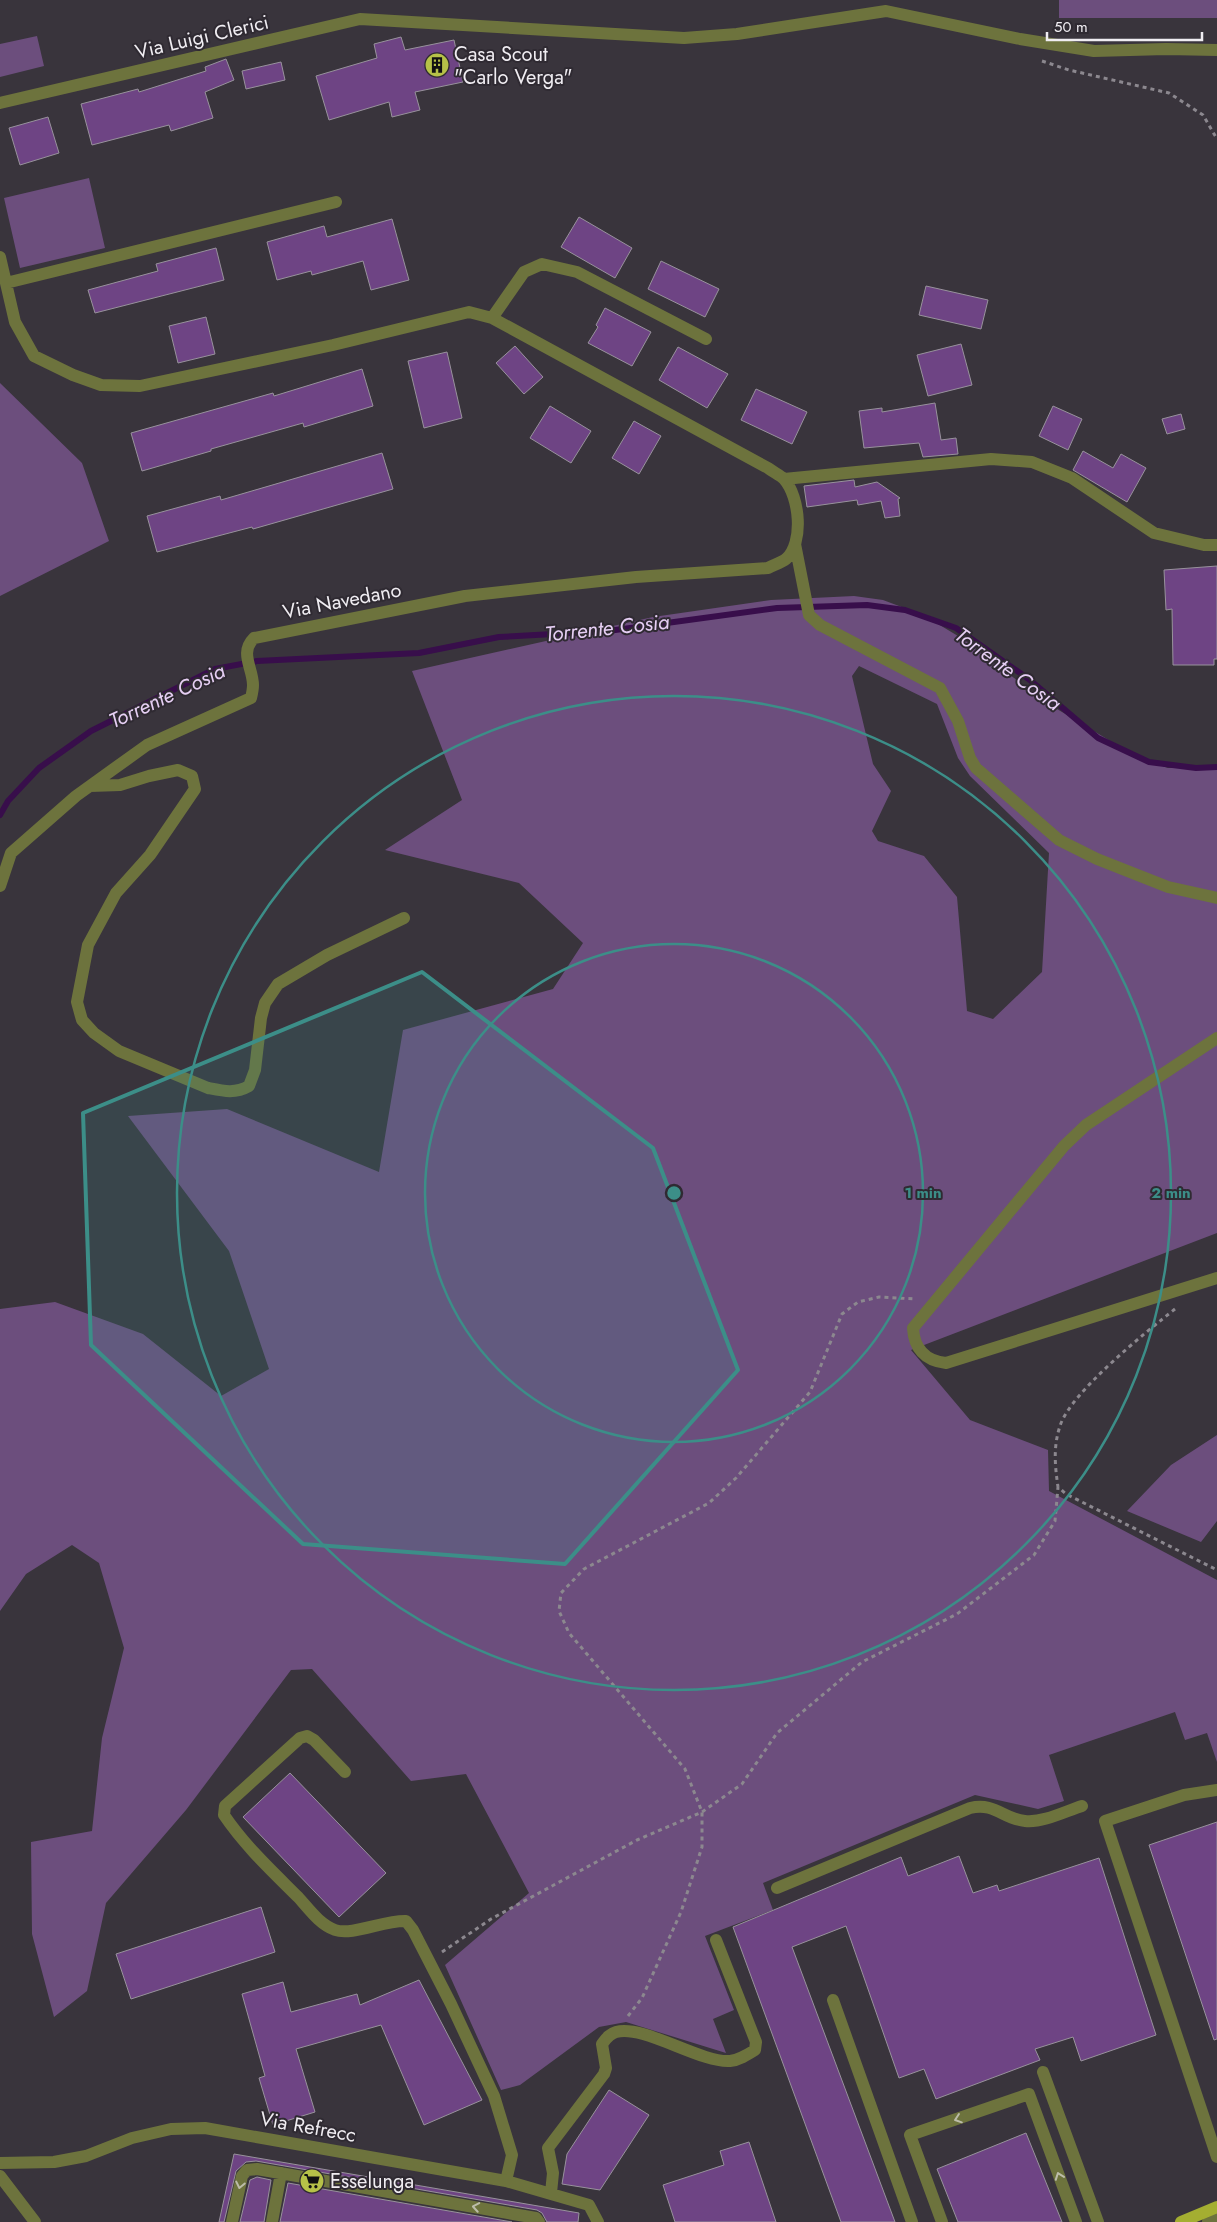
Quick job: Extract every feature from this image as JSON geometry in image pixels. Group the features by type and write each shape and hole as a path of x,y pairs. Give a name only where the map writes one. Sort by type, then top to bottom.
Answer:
{"main road":[{"path":"1181,2222 1217,2207"}],"street":[{"name":"Via Luigi Clerici","path":"0,103 360,19 684,38 737,34 886,11 1020,39 1094,51 1217,50"},
{"path":"6,283 336,202"},
{"path":"0,257 15,322 34,356 73,376 101,385 140,386 333,345 469,312 492,318 768,468 784,479 792,490 796,504 798,525 795,544 803,591 810,615 820,625 940,688 958,721 970,758 976,768 1059,840 1097,859 1168,887 1217,898"},
{"path":"492,318 524,272 542,264 577,272 706,339"},
{"path":"784,479 991,459 1032,462 1072,478 1154,533 1204,545 1217,545"},
{"name":"Via Navedano","path":"0,886 11,853 90,786 147,745 252,698 253,686 246,651 248,644 254,638 466,596 636,577 768,568 786,559 795,544"},
{"path":"90,786 120,785 178,770 192,776 195,789 150,855 116,893 88,945 77,1002 82,1020 94,1033 120,1051 208,1088 223,1092 240,1091 249,1086 256,1070 260,1018 265,1003 278,984 327,955 404,918"},
{"path":"1217,1038 1086,1125 1064,1146 913,1328 914,1341 922,1353 929,1358 935,1362 946,1363 1217,1278"},
{"path":"345,1772 314,1740 307,1736 300,1738 225,1806 224,1815 241,1840 318,1920 335,1931 349,1931 395,1920 406,1921 413,1930 494,2096 512,2155 506,2180"},
{"path":"1217,1790 1184,1795 1105,1821 1217,2157"},
{"path":"777,1888 981,1805 991,1807 1013,1819 1028,1822 1082,1806"},
{"path":"551,2193 553,2173 548,2148 604,2074 606,2068 602,2044 608,2036 615,2032 634,2032 721,2061 739,2059 755,2050 756,2042 716,1940"},
{"path":"833,2000 912,2222"},
{"path":"1043,2072 1098,2222"},
{"path":"942,2222 910,2135 1030,2094 1076,2222"},
{"name":"Via Refrecc","path":"0,2163 54,2162 86,2156 132,2138 172,2129 205,2128 506,2180 589,2205 597,2219"},
{"path":"232,2222 242,2176 247,2170 257,2169 505,2217 536,2218 539,2222"},
{"path":"272,2222 281,2173"},
{"path":"0,2176 35,2222"},
{"path":"1208,2222 1217,2218"}],"path":[{"path":"1035,59 1068,70 1169,93 1203,115 1217,139"},
{"path":"615,2032 642,1998 681,1912 702,1847 702,1812 685,1769 569,1633 559,1611 561,1592 584,1569 709,1503 736,1478 810,1392 842,1314 858,1302 879,1297 936,1300"},
{"path":"429,1961 499,1915 637,1840 702,1812 742,1784 777,1733 862,1662 957,1614 1034,1555 1056,1521 1058,1487 1054,1454 1060,1425 1080,1395 1144,1333 1176,1309"},
{"path":"1058,1487 1066,1494 1217,1570"}],"highlighted area":[{"path":"422,972 653,1148 738,1370 565,1564 303,1544 91,1345 83,1113"}],"shaded area":[{"path":"1059,0 1217,0 1217,18 1059,18"},
{"path":"37,36 44,66 0,77 0,44"},
{"path":"89,178 105,248 20,268 4,198"},
{"path":"0,383 82,463 109,541 0,596"},
{"path":"854,596 883,600 923,615 963,639 1047,703 1137,757 1168,768 1217,768 1217,1233 911,1350 970,1420 1048,1450 1049,1491 1217,1580 1217,1762 1207,1733 1185,1740 1175,1712 1049,1755 1064,1801 1038,1809 975,1795 763,1883 773,1910 705,1936 734,2010 713,2019 726,2053 626,2022 599,2027 520,2085 501,2090 445,1965 529,1893 466,1774 411,1781 312,1669 291,1670 186,1810 106,1903 87,1991 54,2017 32,1934 31,1842 92,1831 102,1738 124,1648 99,1563 72,1545 26,1574 0,1611 0,1309 55,1302 143,1334 221,1396 269,1369 229,1251 128,1116 227,1109 379,1172 403,1030 553,989 583,943 519,883 385,850 462,800 412,671 653,617 771,600","holes":["859,666 937,704 958,758 970,776 1049,853 1042,972 993,1019 967,1011 957,897 924,856 878,841 872,831 891,791 873,764 852,676"]},
{"path":"1217,1435 1217,1521 1201,1542 1127,1511 1171,1465"}],"building":[{"path":"401,37 405,50 454,40 463,82 415,92 420,110 392,117 389,102 329,120 316,76 377,58 374,44"},
{"path":"226,59 234,80 205,92 213,118 171,131 169,125 92,145 81,104 138,89 139,92 206,71 205,67"},
{"path":"281,62 285,80 246,89 242,71"},
{"path":"48,117 59,153 20,165 9,128"},
{"path":"579,217 632,248 615,278 561,247"},
{"path":"392,219 409,280 371,290 363,261 312,275 311,271 277,280 267,242 324,226 327,237"},
{"path":"216,248 224,280 95,313 88,290 158,271 156,264"},
{"path":"661,261 719,289 705,317 648,289"},
{"path":"926,286 988,300 981,329 919,315"},
{"path":"605,308 651,332 632,366 588,343 598,327 596,325"},
{"path":"206,317 215,354 178,363 169,326"},
{"path":"961,344 972,385 928,396 917,355"},
{"path":"515,346 543,377 524,394 496,363"},
{"path":"678,347 728,374 707,408 659,380"},
{"path":"447,352 462,418 424,428 408,361"},
{"path":"362,369 373,406 304,427 303,423 142,471 131,433 273,393 274,396"},
{"path":"756,389 807,412 792,444 741,420"},
{"path":"935,403 941,440 956,438 958,454 923,457 919,443 864,448 859,411 882,408 882,412"},
{"path":"550,406 591,431 571,463 530,438"},
{"path":"1053,406 1082,419 1068,450 1039,436"},
{"path":"1181,414 1185,429 1167,434 1162,419"},
{"path":"634,421 661,436 639,474 612,458"},
{"path":"1083,451 1113,468 1121,454 1146,468 1127,502 1073,470"},
{"path":"382,453 393,489 253,529 252,527 157,552 147,516 220,496 221,500"},
{"path":"854,480 855,487 877,482 900,498 898,499 900,516 885,518 881,501 858,505 857,500 807,507 804,486"},
{"path":"1217,566 1217,659 1214,659 1214,665 1173,665 1172,609 1166,610 1164,570"},
{"path":"290,1773 386,1873 339,1917 243,1817"},
{"path":"1217,1822 1217,2039 1214,2040 1149,1845"},
{"path":"959,1856 973,1893 997,1885 999,1891 1099,1858 1156,2035 1081,2061 1073,2037 1035,2049 1040,2060 936,2099 924,2069 899,2078 846,1926 792,1947 895,2222 841,2222 733,1927 901,1857 908,1876"},
{"path":"261,1907 275,1952 131,1999 116,1954"},
{"path":"419,1980 482,2100 424,2125 381,2025 296,2049 315,2112 273,2125 259,2078 265,2076 242,1994 283,1982 291,2012 357,1994 360,2005"},
{"path":"609,2090 649,2115 600,2190 562,2184 567,2154"},
{"path":"1026,2133 1062,2222 958,2222 937,2169"},
{"path":"749,2142 776,2222 675,2222 663,2185 724,2165 720,2151"},
{"path":"234,2154 579,2213 578,2222 547,2222 542,2213 537,2210 256,2161 246,2162 236,2171 224,2222 219,2222"},
{"path":"257,2177 271,2180 264,2222 240,2222 250,2180"},
{"path":"288,2183 512,2222 280,2222"}],"waterway":[{"name":"Torrente Cosia","path":"0,815 8,801 39,768 91,731 215,669 257,661 419,653 499,637 608,631 777,608 867,605 905,610 956,628 1030,680 1098,738 1149,762 1196,768 1217,767"}],"place":[{"name":"Casa Scout \"Carlo Verga\"","path":"437,65"},
{"name":"Esselunga","path":"312,2181"}]}
